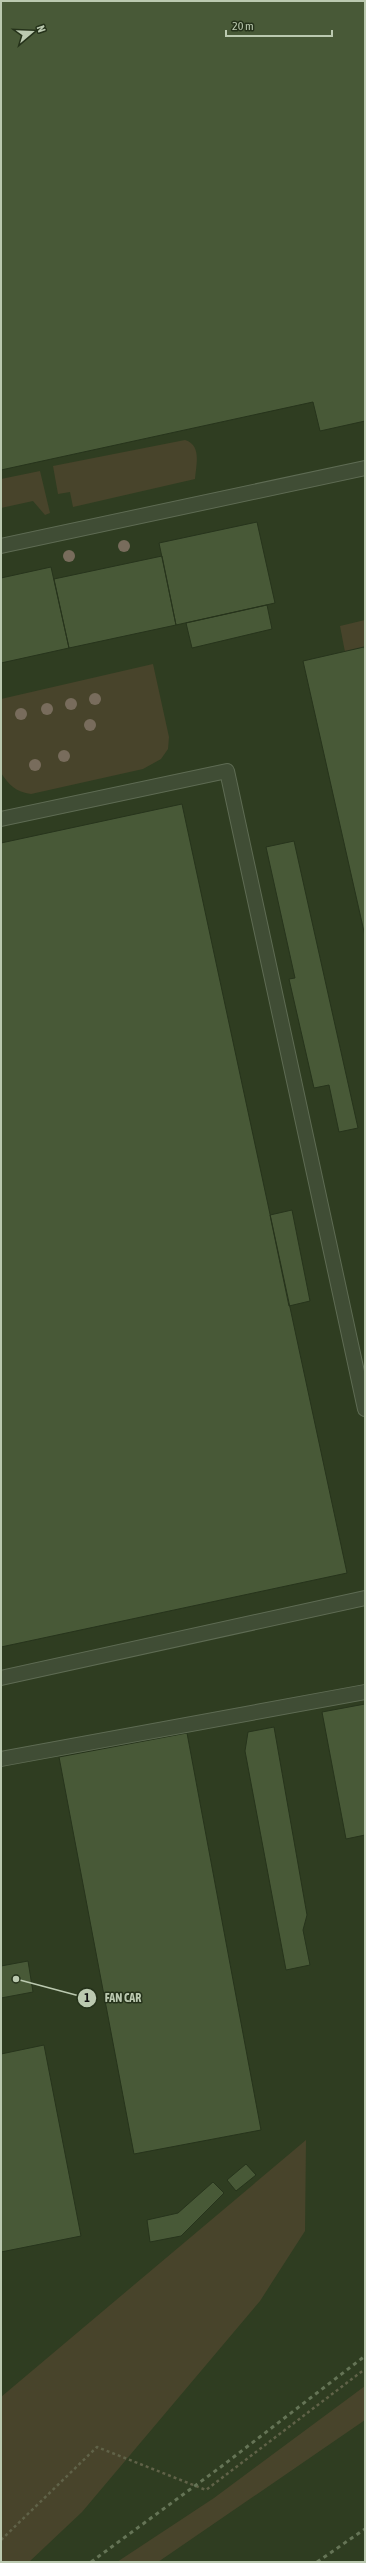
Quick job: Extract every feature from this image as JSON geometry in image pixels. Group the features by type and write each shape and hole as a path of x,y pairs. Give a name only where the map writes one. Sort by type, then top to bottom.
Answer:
{"lane":[{"path":"1,546 365,468"},
{"path":"1,818 227,770 365,1409"},
{"path":"1,1678 365,1598"},
{"path":"1,1759 365,1692"}],"path":[{"path":"1,2540 97,2447 206,2490 365,2369"}],"shaded area":[{"path":"185,440 194,446 196,451 197,462 195,479 73,507 70,492 58,494 53,466"},
{"path":"40,471 50,513 45,515 33,501 1,508 1,479"},
{"path":"365,620 365,651 364,647 345,652 340,626"},
{"path":"153,664 169,737 168,749 161,759 143,769 31,794 17,790 1,773 1,699"},
{"path":"306,2140 305,2231 260,2301 82,2512 29,2562 1,2562 1,2397"},
{"path":"365,2386 365,2420 158,2562 117,2562 214,2498"}],"building":[{"path":"1,1 365,1 365,421 320,431 313,402 1,470"},
{"path":"257,522 275,603 176,625 159,543"},
{"path":"162,556 176,625 69,648 54,579"},
{"path":"51,567 69,648 1,663 1,578"},
{"path":"267,605 272,629 192,648 186,623"},
{"path":"364,647 365,651 365,936 303,661"},
{"path":"182,804 347,1573 1,1647 1,843"},
{"path":"294,841 358,1128 339,1132 329,1085 314,1088 289,979 295,978 266,847"},
{"path":"292,1210 310,1301 289,1306 270,1215"},
{"path":"365,1704 365,1835 346,1839 322,1712"},
{"path":"274,1727 307,1915 303,1930 310,1965 286,1970 245,1751 248,1732"},
{"path":"187,1733 261,2130 134,2154 59,1757"},
{"path":"28,1961 33,1992 1,1998 1,1966"},
{"path":"44,2045 81,2236 1,2252 1,2054"},
{"path":"246,2164 256,2175 236,2191 227,2180"},
{"path":"213,2182 224,2193 181,2236 150,2242 147,2220 178,2213"}],"railway":[{"path":"91,2562 222,2466 365,2356"},
{"path":"317,2562 365,2529"}],"place":[{"name":"FAN CAR","path":"16,1979"}]}
